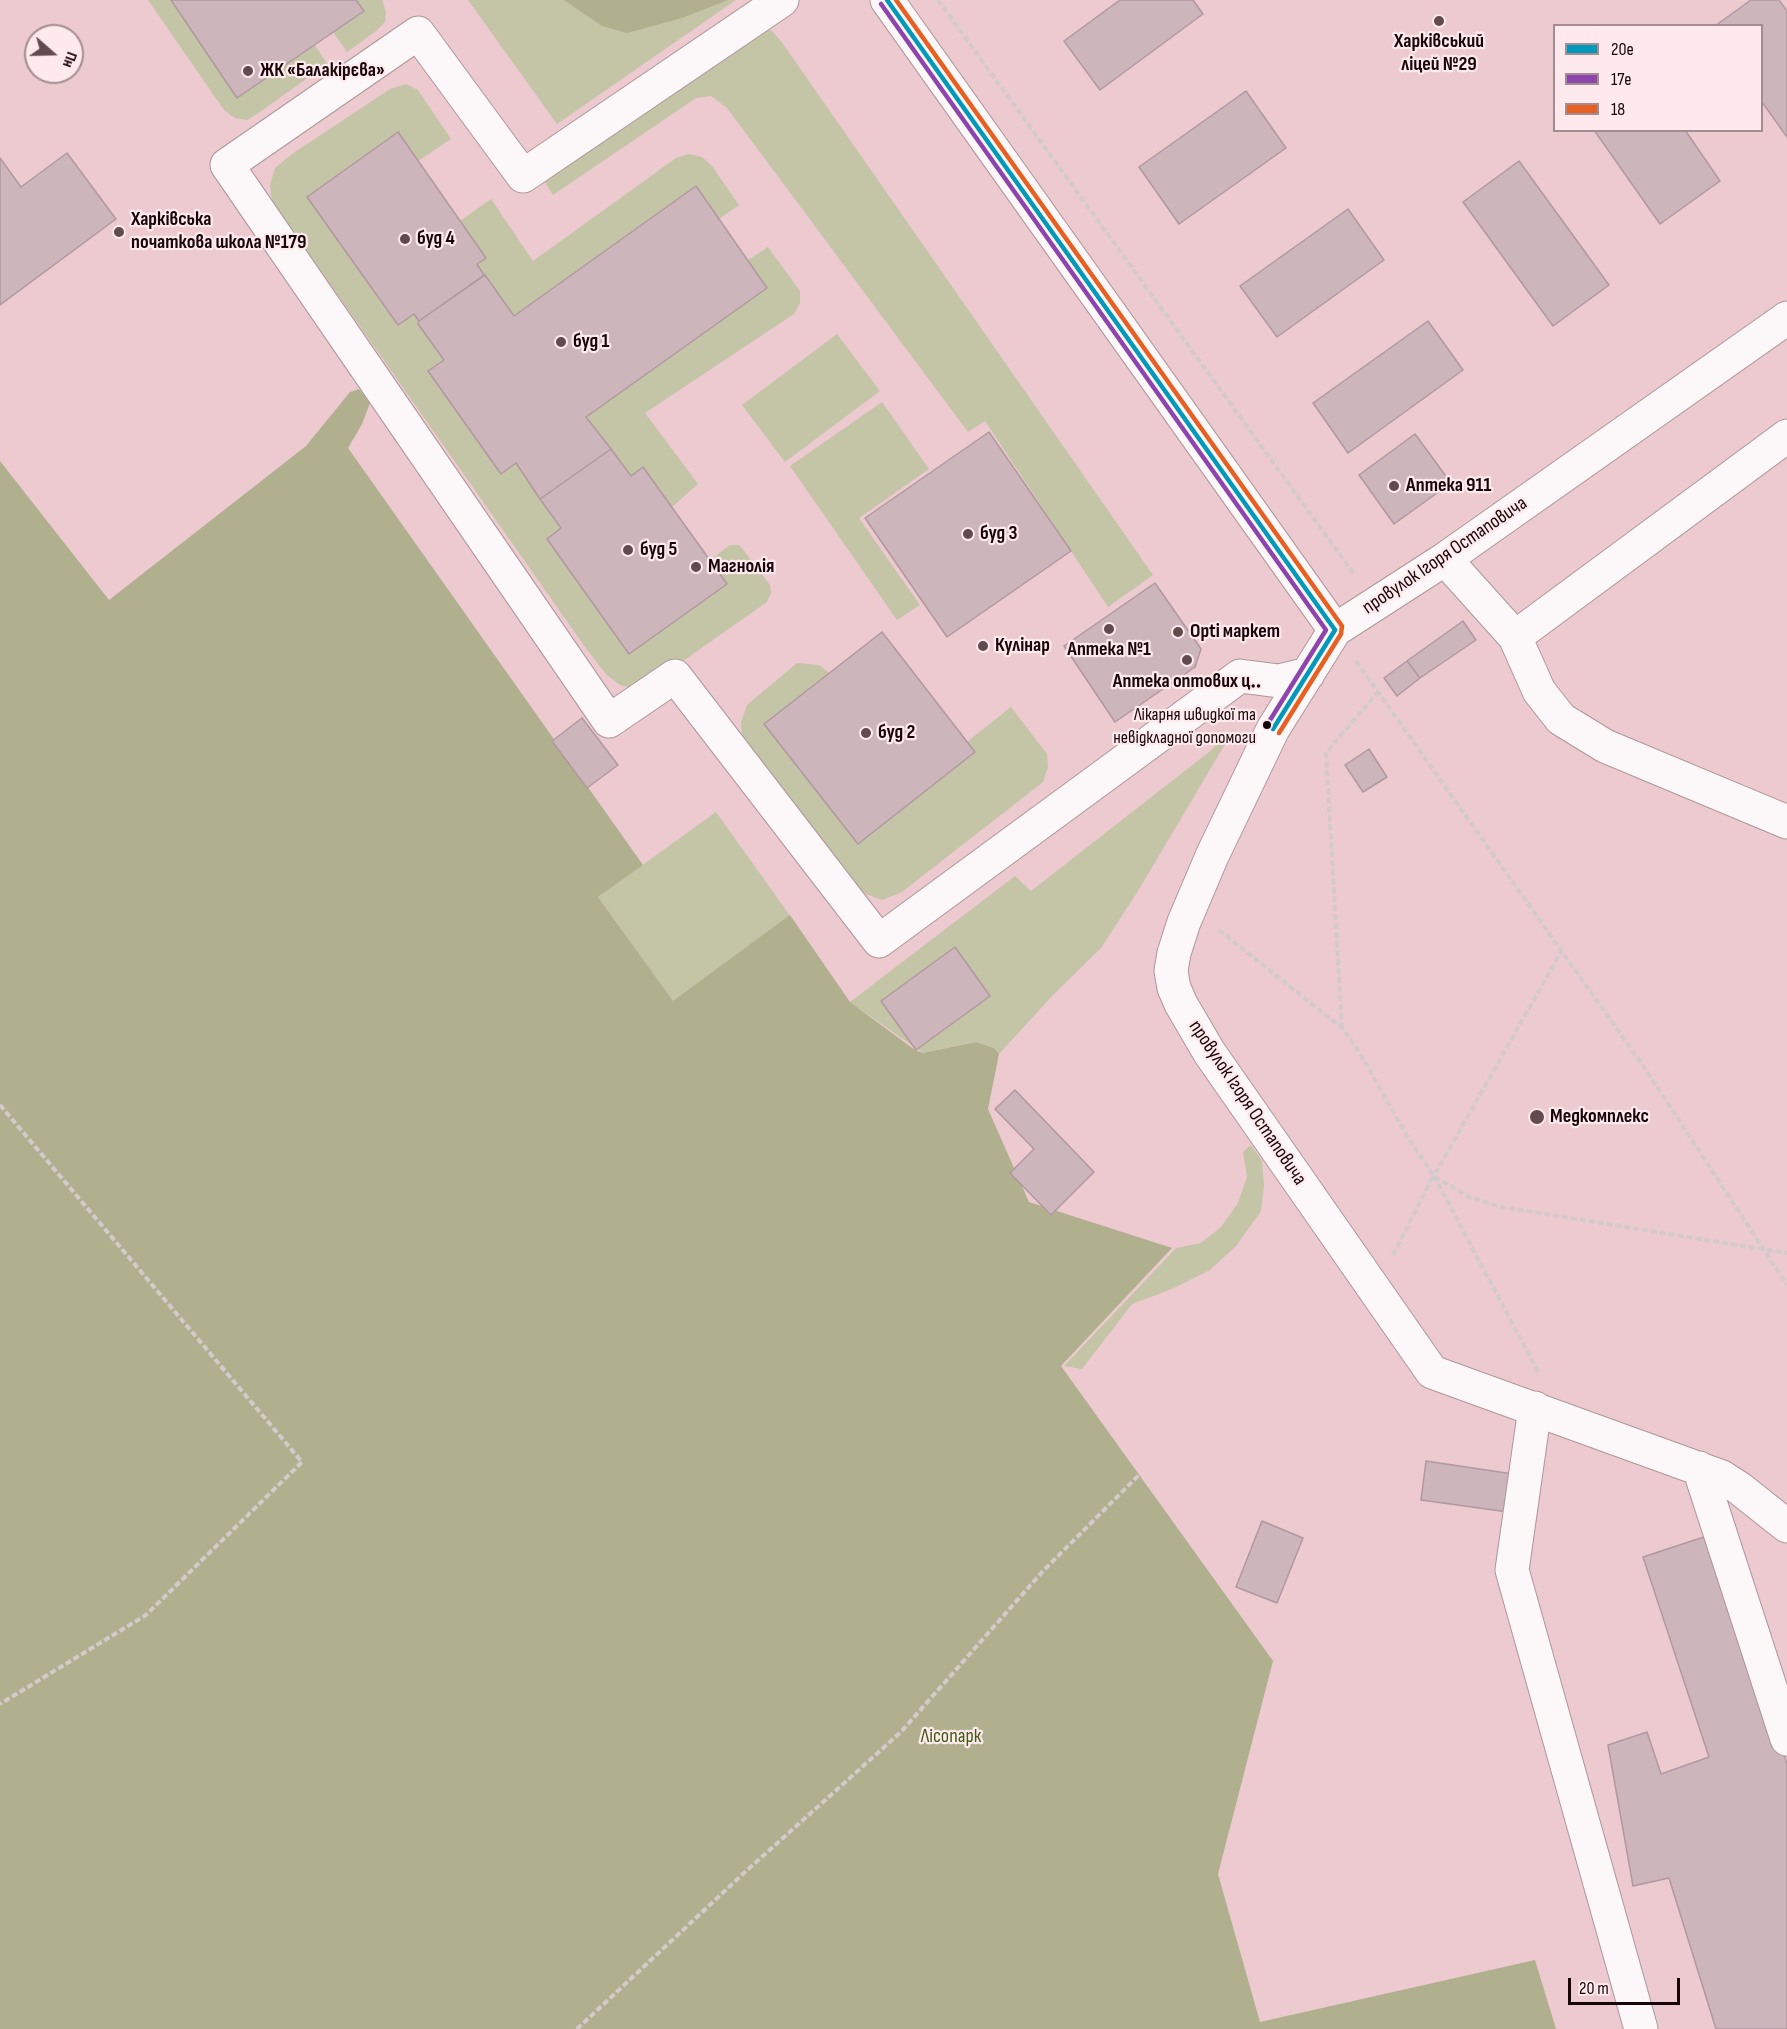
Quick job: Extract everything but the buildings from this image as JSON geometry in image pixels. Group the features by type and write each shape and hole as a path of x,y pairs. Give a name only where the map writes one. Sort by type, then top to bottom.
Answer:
{"street":[{"path":"782,0 523,176 418,33 228,165 609,721 675,676 879,941 1240,676 1279,681 1308,674"},
{"path":"887,0 1335,630"},
{"name":"провулок Ігоря Остаповича","path":"1549,1413 1432,1372 1209,1052 1174,988 1171,971 1174,953 1212,856 1273,729 1335,630 1445,559 1787,318"},
{"path":"1515,637 1787,436"},
{"path":"1445,559 1515,637 1539,691 1561,719 1605,746 1787,822"},
{"path":"1641,2029 1512,1570 1549,1413 1722,1477 1787,1526"},
{"path":"1699,1468 1787,1739"}],"path":[{"path":"938,0 1376,604"},
{"path":"1335,630 1646,1070 1787,1285"},
{"path":"1342,1028 1326,753 1378,692"},
{"path":"1191,907 1342,1028 1358,1050 1409,1140 1434,1176 1549,1413"},
{"path":"1375,1290 1434,1176 1562,950"},
{"path":"0,1105 302,1462 146,1615 0,1704"},
{"path":"1434,1176 1469,1197 1502,1207 1787,1253"},
{"path":"577,2029 744,1873 901,1732 1043,1571 1139,1474"}],"green space":[{"path":"148,0 171,0 237,97 315,45 327,64 247,120 235,118 224,110"},
{"path":"356,0 382,0 386,12 385,22 347,52 333,32"},
{"path":"468,0 736,0 557,124"},
{"path":"564,0 728,0 682,18 627,33 602,26"},
{"path":"759,27 770,29 781,41 1153,575 1108,607 985,421 968,432 727,108 711,96 696,98 553,195 539,173"},
{"path":"406,84 418,90 451,139 418,161 397,133 307,197 397,325 414,314 419,321 418,324 444,360 428,372 501,474 516,463 561,528 547,539 629,653 710,560 730,545 739,545 770,585 771,593 767,602 666,673 631,688 620,685 606,674 585,647 272,201 270,185 275,168 292,154 390,89"},
{"path":"689,154 702,157 712,166 739,205 719,219 695,186 514,316 477,264 486,258 460,221 491,199 533,261 676,158"},
{"path":"768,247 800,291 800,303 794,314 645,413 698,484 672,507 631,476 586,417 767,288 748,260"},
{"path":"837,334 880,391 785,462 742,405"},
{"name":"Лісопарк","path":"359,389 370,403 362,424 348,448 643,865 598,897 673,1001 790,915 850,1002 915,1050 923,1053 976,1042 994,1048 999,1054 988,1109 1029,1202 1172,1248 1061,1366 1273,1661 1218,1874 1260,2022 1535,1960 1556,2029 0,2029 0,461 109,600 306,446 350,392"},
{"path":"882,402 929,469 859,518 920,605 897,620 790,466"},
{"path":"797,663 819,665 829,673 765,724 858,843 975,752 967,742 1011,707 1047,754 1048,767 1043,782 902,892 882,900 866,894 849,879 742,738 741,722 747,705"},
{"path":"1234,729 1138,891 1101,948 1053,995 999,1054 994,1048 976,1042 923,1053 850,1002 1015,876 1031,891 1209,752"},
{"path":"716,812 791,917 673,1002 598,897"},
{"path":"1251,1145 1262,1161 1264,1186 1261,1211 1236,1246 1210,1270 1172,1289 1132,1304 1082,1369 1064,1366 1176,1248 1201,1243 1221,1227 1238,1203 1247,1177 1243,1152"}],"transit line":[{"name":"20е","path":"887,0 1335,630"},
{"name":"18","path":"896,0 1342,626 1341,634 1279,733"},
{"name":"17е","path":"881,4 1326,630 1267,725"},
{"name":"20е","path":"1273,729 1335,630"}],"place":[{"name":"Харківський ліцей №29","path":"1439,21"},
{"name":"ЖК «Балакірєва»","path":"248,71"},
{"name":"Харківська початкова школа №179","path":"119,232"},
{"name":"буд 4","path":"405,239"},
{"name":"буд 1","path":"561,342"},
{"name":"Аптека 911","path":"1394,486"},
{"name":"буд 3","path":"968,534"},
{"name":"буд 5","path":"628,550"},
{"name":"Магнолія","path":"696,567"},
{"name":"Аптека №1","path":"1109,629"},
{"name":"Opti маркет","path":"1178,632"},
{"name":"Кулінар","path":"983,646"},
{"name":"Аптека оптових ц‥","path":"1187,660"},
{"name":"Лікарня швидкої та невідкладної допомоги","path":"1267,725"},
{"name":"буд 2","path":"866,733"},
{"name":"Медкомплекс","path":"1537,1117"}]}
